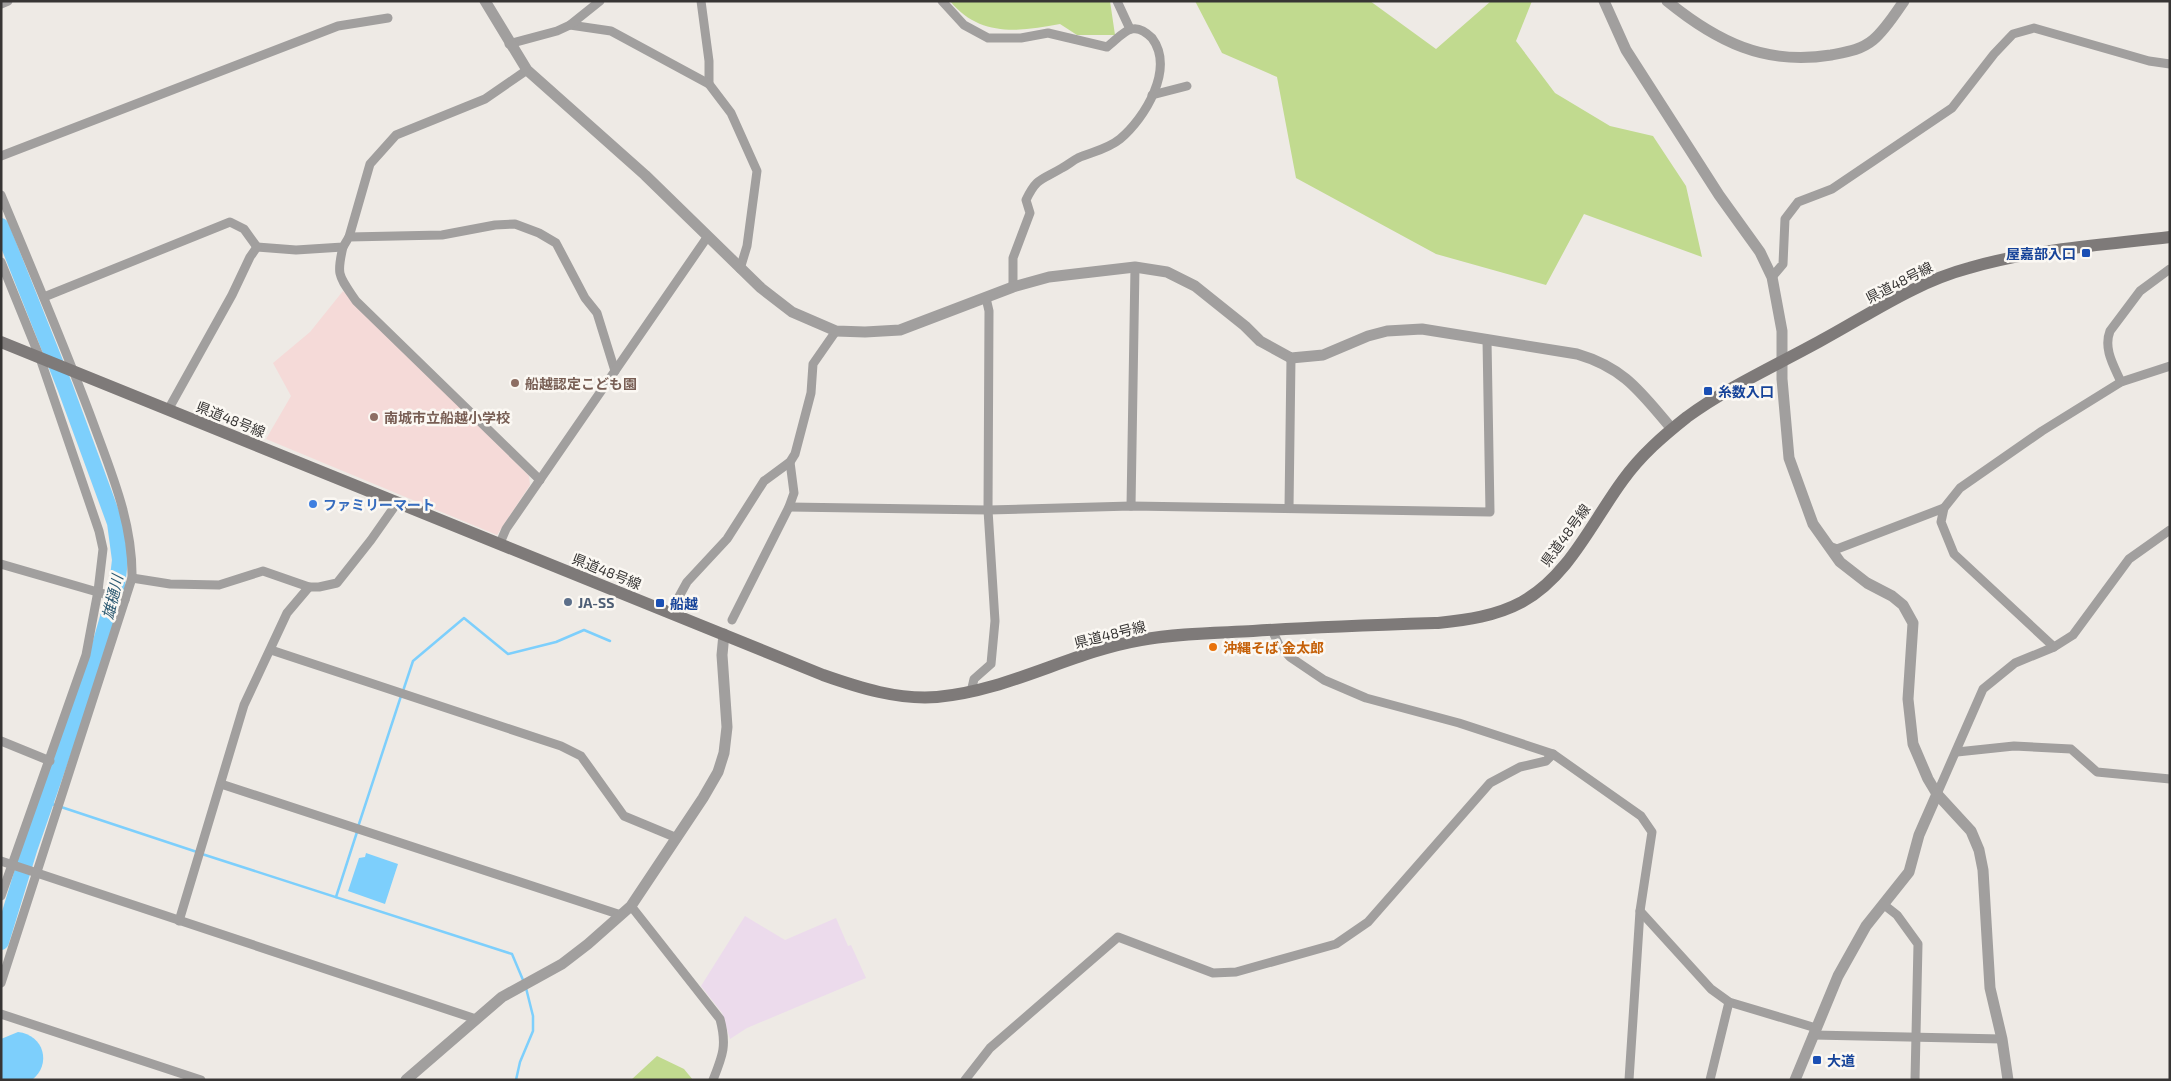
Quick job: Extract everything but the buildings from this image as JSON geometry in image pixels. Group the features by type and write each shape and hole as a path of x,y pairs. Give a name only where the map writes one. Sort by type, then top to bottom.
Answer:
{"main road":[{"name":"県道48号線","path":"1,342 824,675 877,692 906,697 936,697 971,692 1104,648 1141,640 1272,630 1457,621 1500,612 1522,602 1551,581 1564,566 1632,468 1672,429 1702,407 1781,362 1897,298 1949,274 2031,254 2170,237"}],"street":[{"path":"1,4 8,1"},
{"path":"485,1 509,44 527,70 645,175 740,268 792,312 836,331 900,330 1013,287 1048,277 1135,267 1167,272 1195,286 1260,341 1291,358 1323,355 1368,336 1401,329 1422,329 1577,354 1597,360 1622,374 1672,429"},
{"path":"509,44 557,31 570,25 600,1"},
{"path":"701,1 709,60 709,84"},
{"path":"942,1 964,25 988,38 1021,38 1048,33 1107,47 1130,29 1145,32 1153,40 1159,52 1160,71 1152,94 1136,122 1120,139 1108,147 1076,159 1061,169 1041,177 1031,189 1026,200 1030,213 1013,258 1013,287"},
{"path":"1116,1 1130,29"},
{"path":"1604,1 1626,50 1715,188 1760,252 1772,277 1781,313 1781,362 1789,458 1813,524 1840,562 1852,573 1903,605 1913,623 1908,699 1911,727 1919,763 1937,794 1971,832 1979,850 1983,870 1990,988 2002,1040 2008,1080"},
{"path":"1667,1 1712,35 1739,47 1772,55 1795,57 1820,57 1855,50 1874,40 1904,1"},
{"path":"1,156 338,26 388,18"},
{"path":"570,25 612,31 709,84 731,113 758,171 747,246 740,268"},
{"path":"1772,277 1783,264 1785,219 1798,202 1832,189 1952,108 2013,34 2034,28 2149,61 2170,64"},
{"path":"527,70 486,99 396,135 370,164 349,237 343,247 338,270 341,280 356,301 540,480"},
{"path":"1152,94 1187,86"},
{"path":"1,195 44,297 116,488 130,531 133,555 132,578 1,982"},
{"path":"44,297 230,222 244,229 258,247 296,250 343,247"},
{"path":"349,237 442,235 495,225 515,224 539,233 556,243 585,298 597,313 615,371"},
{"path":"500,544 506,529 708,236"},
{"path":"168,410 232,295 250,257 258,247"},
{"path":"1,262 43,359 99,531 103,549 98,591 86,655 1,896"},
{"path":"1131,506 1135,267"},
{"path":"2121,382 2108,347 2107,338 2110,331 2140,291 2170,269"},
{"path":"971,692 974,679 991,664 995,621 988,510 989,310 986,298"},
{"path":"670,613 686,582 727,539 764,481 790,462 795,454 811,393 813,364 836,331"},
{"path":"789,507 988,510 1131,506 1490,512 1487,340"},
{"path":"1289,508 1291,358"},
{"path":"2054,647 1954,554 1941,522 1944,508 1960,488 2042,431 2121,382 2170,366"},
{"path":"732,620 789,507 794,493 790,462"},
{"path":"132,578 170,584 219,585 263,571 309,587 318,587 337,582 343,578 397,503"},
{"path":"1829,546 1837,550 1944,508"},
{"path":"1795,1080 1838,976 1866,926 1909,872 1919,835 1983,689 2015,663 2054,647 2073,635 2129,558 2170,530"},
{"path":"1,564 125,600"},
{"path":"178,921 244,705 287,614 309,587"},
{"path":"1272,630 1279,645 1290,657 1324,680 1366,698 1460,723 1553,754 1640,816 1652,832 1640,911 1629,1080"},
{"path":"406,1080 502,997 562,964 631,906 677,838 718,772 724,753 727,727 722,656 724,634"},
{"path":"271,650 568,749 582,756 624,816 677,838"},
{"path":"1,741 50,761"},
{"path":"1957,752 2014,746 2071,749 2096,772 2170,779"},
{"path":"965,1080 990,1048 1118,937 1213,973 1236,972 1336,944 1368,922 1490,783 1520,767 1546,761 1553,754"},
{"path":"221,784 621,915"},
{"path":"1,861 476,1019"},
{"path":"1883,904 1897,915 1918,944 1915,1080"},
{"path":"631,906 720,1019 726,1038 723,1056 713,1080"},
{"path":"1640,911 1710,989 1729,1002 1815,1031 1916,1038 2002,1040"},
{"path":"1710,1080 1729,1002"},
{"path":"1,1014 201,1080"}],"shaded area":[{"name":"南城市立船越小学校","path":"343,291 529,476 530,485 497,535 266,439 291,396 273,363 310,332"},
{"path":"745,916 785,940 836,918 848,946 851,945 866,978 747,1028 730,1039 722,1013 701,986"}],"green space":[{"path":"950,1 1110,1 1115,35 1077,35 1060,24 1030,29 1001,29 974,21 961,13"},
{"path":"1195,1 1370,1 1436,49 1491,1 1532,1 1516,41 1555,93 1610,126 1653,136 1686,186 1702,257 1584,214 1546,285 1436,254 1296,178 1277,77 1222,53"},
{"path":"657,1056 684,1069 693,1080 631,1080"}],"water":[{"path":"366,853 398,864 385,904 348,891 359,858 365,857"},
{"path":"18,1032 27,1034 39,1044 42,1051 42,1066 32,1080 4,1080 1,1078 1,1039"}],"waterway":[{"name":"雄樋川","path":"1,226 65,387 115,523 120,560 117,586 98,652 30,847 1,942"},
{"path":"403,691 413,661 464,618 508,654 556,642 584,630 610,641"},
{"path":"358,827 401,696"},
{"path":"46,802 197,852"},
{"path":"336,897 357,832"},
{"path":"202,854 512,954 523,980"},
{"path":"516,1080 520,1062 533,1031 533,1016 526,988"}],"place":[{"name":"屋嘉部入口","path":"2086,253"},
{"name":"船越認定こども園","path":"515,383"},
{"name":"糸数入口","path":"1708,391"},
{"name":"南城市立船越小学校","path":"374,417"},
{"name":"ファミリーマート","path":"313,504"},
{"name":"JA-SS","path":"568,602"},
{"name":"船越","path":"660,603"},
{"name":"沖縄そば 金太郎","path":"1213,647"},
{"name":"大道","path":"1817,1060"}]}
